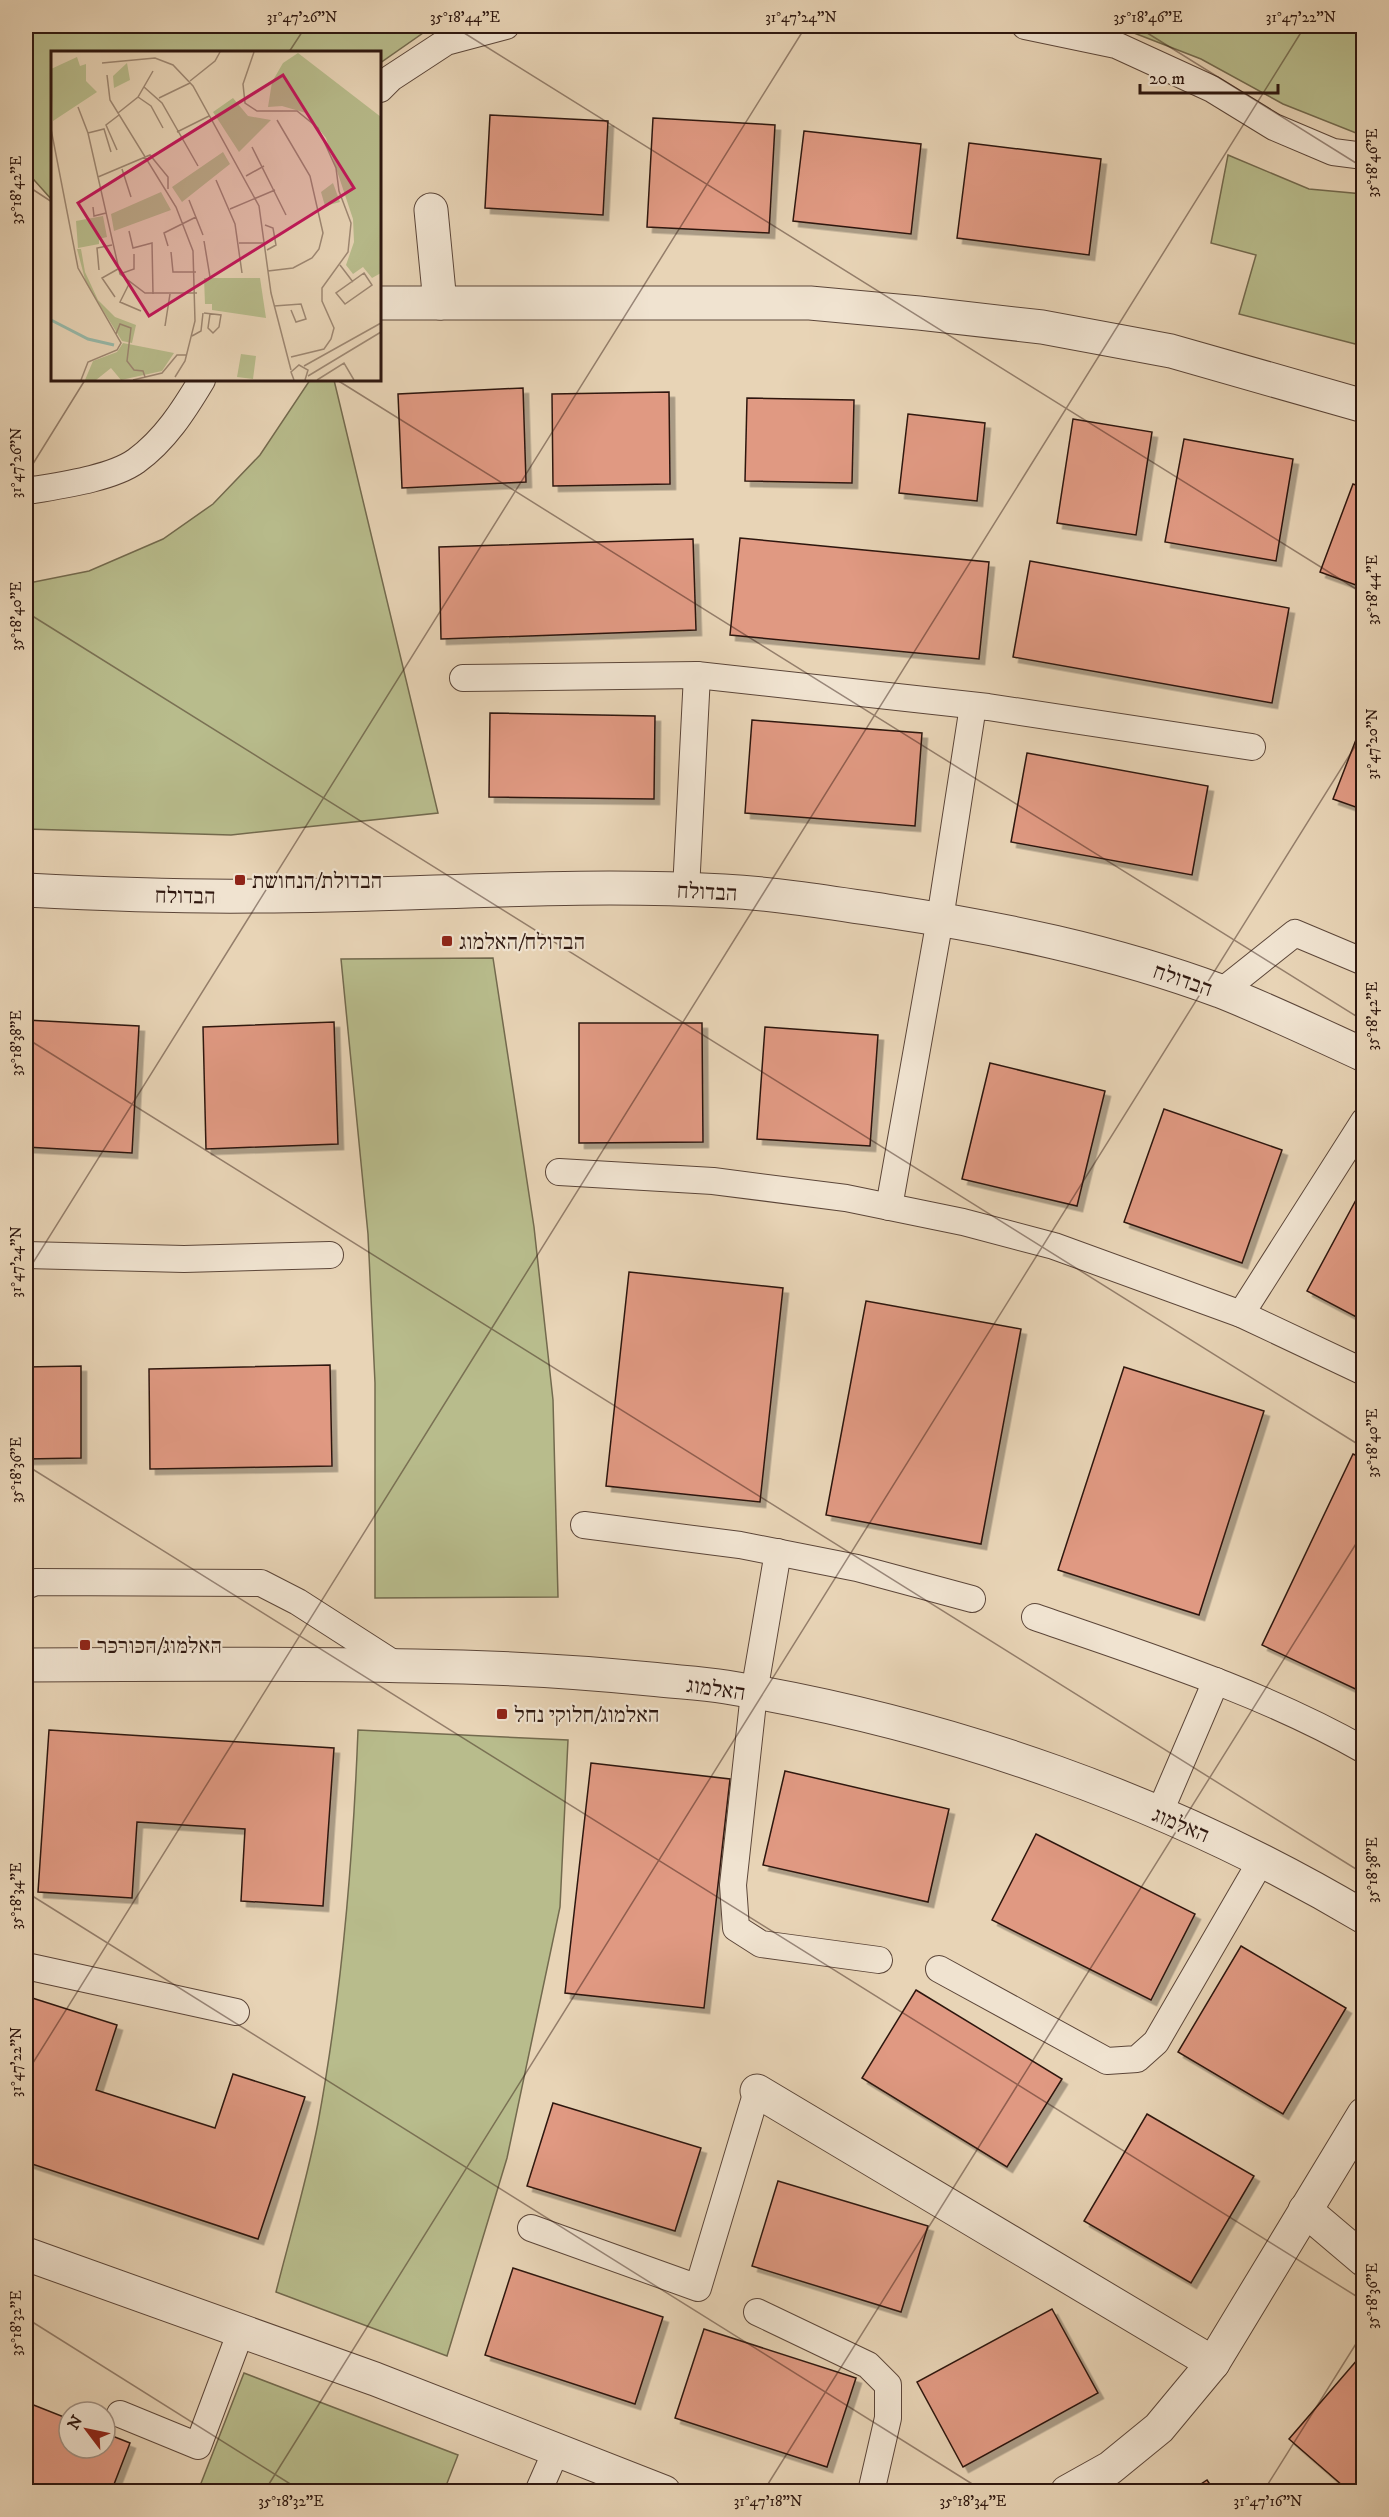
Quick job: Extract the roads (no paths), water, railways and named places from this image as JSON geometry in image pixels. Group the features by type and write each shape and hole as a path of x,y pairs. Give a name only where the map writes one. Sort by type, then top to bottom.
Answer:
{"street":[{"path":"431,210 440,303"},
{"path":"381,303 810,303 930,314 1041,327 1171,351 1364,406"},
{"name":"הבדולח","path":"26,890 136,895 261,896 530,888 686,890 726,891 840,904 1025,935 1127,960 1221,992 1364,1055"},
{"name":"האלמוג","path":"26,1665 244,1663 396,1665 575,1672 725,1687 949,1736 1053,1772 1159,1814 1261,1861 1364,1917"},
{"path":"757,2091 1213,2363"},
{"path":"1067,2492 1110,2468 1159,2428 1213,2363 1364,2114"},
{"path":"1305,2210 1364,2260"},
{"path":"26,2254 375,2379 664,2492"}],"lane":[{"path":"381,88 391,78 446,42 507,26"},
{"path":"1025,26 1116,45 1212,88 1274,127 1333,152 1364,156"},
{"path":"26,489 34,490 90,480 135,462 172,428 201,381"},
{"path":"463,678 697,675 973,706 1252,747"},
{"path":"686,890 697,675"},
{"path":"889,1207 940,919 973,706"},
{"path":"1221,992 1295,933 1364,962"},
{"path":"1241,1314 1364,1121"},
{"path":"559,1172 713,1181 846,1198 963,1222 1054,1246 1241,1314 1364,1372"},
{"path":"26,1255 184,1259 330,1255"},
{"path":"584,1525 778,1552 857,1568 972,1599"},
{"path":"778,1552 754,1693 734,1885 736,1928 761,1944 879,1960"},
{"path":"26,1586 36,1582 261,1583 298,1602 396,1665"},
{"path":"1035,1617 1216,1681 1317,1724 1364,1750"},
{"path":"1159,1814 1216,1681"},
{"path":"939,1969 1107,2061 1137,2059 1156,2042 1261,1861"},
{"path":"26,1966 236,2012"},
{"path":"531,2228 698,2288 757,2091"},
{"path":"757,2312 868,2365 888,2385 888,2418 872,2492"},
{"path":"120,2414 198,2446 241,2331"},
{"path":"538,2492 555,2451"}],"place":[{"name":"הבדולת/הנחושת","path":"240,880"},
{"name":"הבדולח/האלמוג","path":"447,941"},
{"name":"האלמוג/הכורכר","path":"85,1645"},
{"name":"האלמוג/חלוקי נחל","path":"502,1714"}]}
